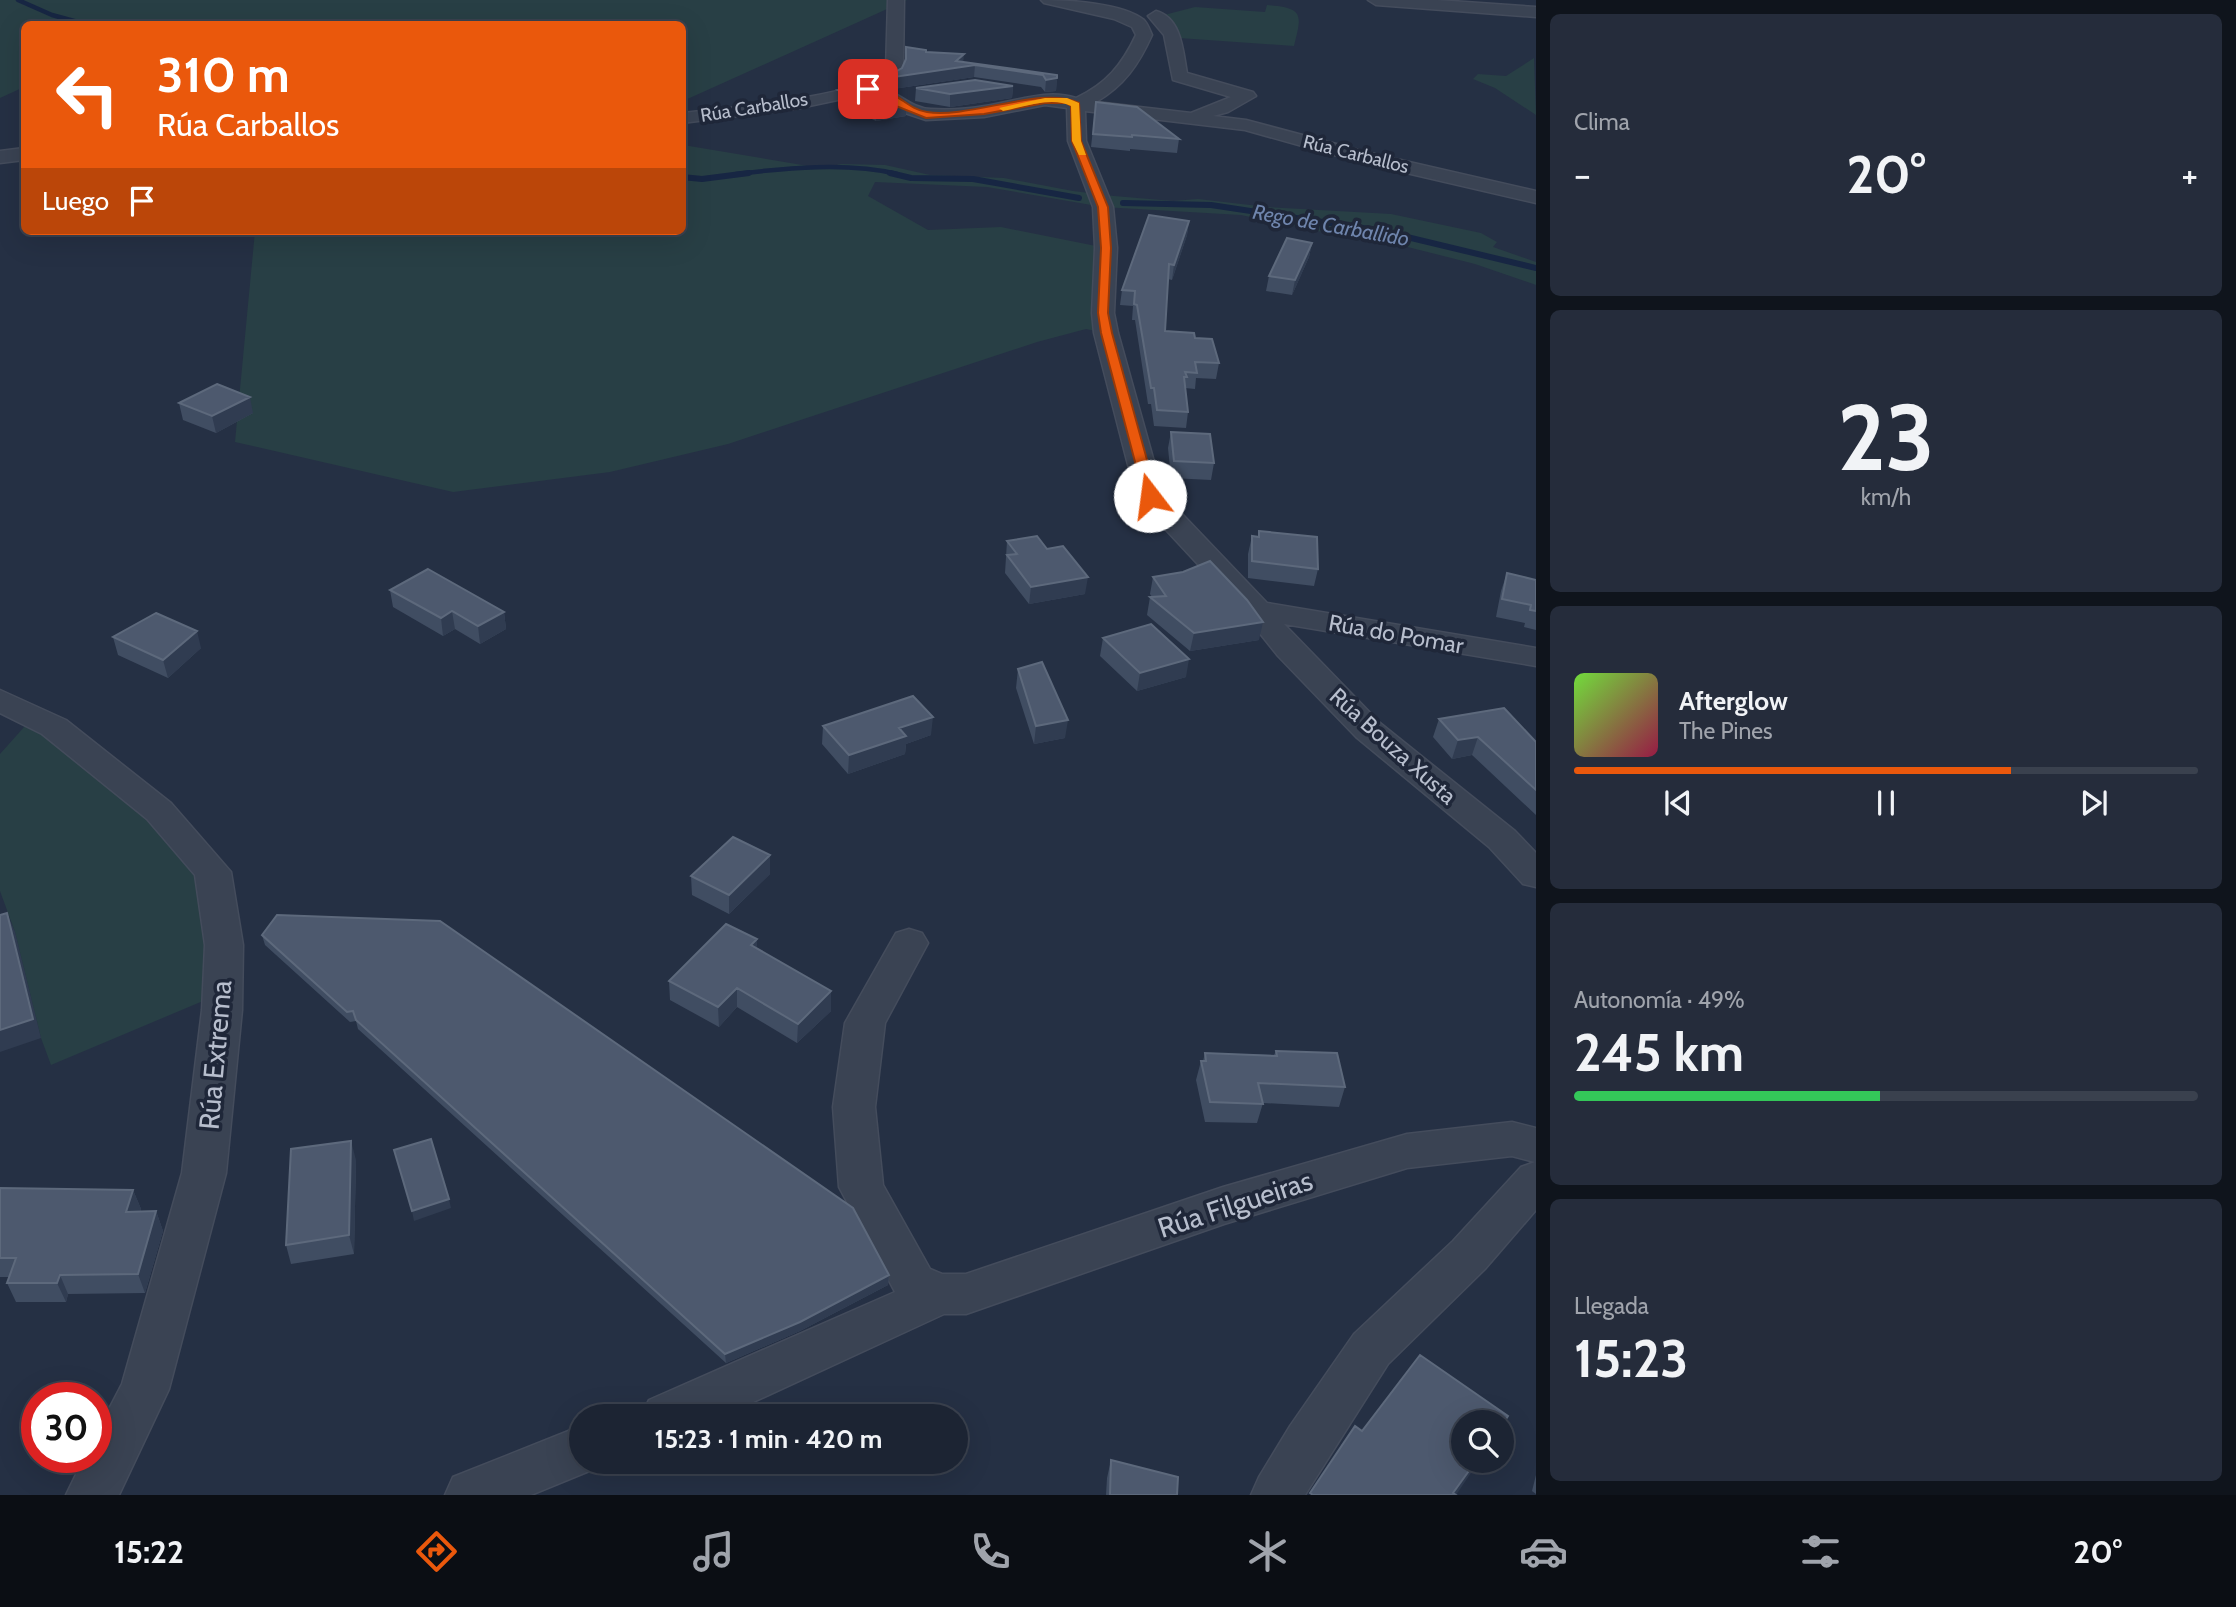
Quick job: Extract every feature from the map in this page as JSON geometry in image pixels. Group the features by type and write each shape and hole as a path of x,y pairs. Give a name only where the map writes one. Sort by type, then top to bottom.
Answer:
{"street":[{"name":"Rúa Carballos","path":"686,118 746,111 868,89 889,81 895,72 892,45 897,0"},
{"path":"1049,0 1119,15 1139,24 1144,35 1136,55 1117,82 1098,96 1076,105 1077,141 1103,207 1106,248 1103,313 1106,333 1150,496 1257,610"},
{"path":"1059,0 1156,16 1174,7"},
{"path":"1377,0 1428,10 1536,12"},
{"name":"Rúa Carballos","path":"1156,16 1172,34 1179,76 1247,96 1211,111 1174,118"},
{"path":"1204,84 1198,99 1202,107 1211,111"},
{"name":"Rúa Carballos","path":"868,89 892,97 905,108 926,115 984,112 1045,100 1246,125 1366,158 1536,197"},
{"path":"1005,90 1041,95 1048,89"},
{"name":"Rúa Carballos","path":"892,97 915,93"},
{"path":"0,157 21,154"},
{"name":"Rúa do Pomar","path":"1257,610 1536,657"},
{"name":"Rúa Bouza Xusta","path":"1257,610 1289,649 1368,730 1502,839 1536,875"},
{"name":"Rúa Extrema","path":"0,700 54,727 159,811 213,872 224,945 222,1010 204,1174 145,1389 92,1495"},
{"path":"909,943 865,1023 854,1107 861,1187 915,1283 940,1294"},
{"name":"Rúa Filgueiras","path":"695,1404 940,1294 966,1294 1223,1206 1407,1151 1512,1139 1536,1145"},
{"path":"1277,1495 1371,1349 1469,1255 1536,1180"},
{"path":"471,1495 569,1455"}],"green space":[{"path":"0,0 907,0 686,100 686,21 21,21 21,88 0,98"},
{"path":"1267,5 1288,8 1297,15 1299,20 1294,46 1179,38 1164,15 1195,7 1265,12"},
{"path":"1534,58 1536,115 1495,88 1473,79 1478,74 1506,76"},
{"path":"686,146 820,168 842,164 885,165 930,175 1004,178 1114,196 1173,201 1198,199 1267,207 1391,214 1481,233 1497,242 1493,247 1536,262 1536,285 1475,264 1388,242 1241,215 1103,207 987,187 875,182 868,196 928,230 1001,227 1106,248 1106,333 1086,329 1037,342 728,444 610,472 453,492 235,442 255,235 686,235"},
{"path":"25,726 54,727 148,802 220,917 222,993 51,1065 41,1038 15,932 0,891 0,754"}],"building":[{"path":"906,47 926,52 964,54 956,61 1057,75 1057,78 1046,80 1043,75 975,65 894,77 890,75 902,68 906,59"},
{"path":"975,80 1013,86 950,94 916,88"},
{"path":"866,84 906,103 877,108 838,90"},
{"path":"1096,102 1137,107 1179,139 1093,134"},
{"path":"1149,215 1189,221 1174,265 1169,264 1165,331 1194,333 1195,338 1212,339 1219,363 1195,362 1197,373 1185,372 1188,412 1157,410 1137,305 1134,304 1135,291 1122,290"},
{"path":"1287,238 1312,243 1295,280 1269,276"},
{"path":"217,384 250,397 212,416 179,403"},
{"path":"1171,432 1210,434 1214,463 1174,461"},
{"path":"1259,531 1317,537 1318,569 1252,561 1252,536 1259,537"},
{"path":"1037,536 1047,549 1063,546 1088,577 1031,587 1007,555 1017,554 1007,541"},
{"path":"1210,561 1247,600 1263,622 1194,633 1150,597 1166,596 1153,577 1183,572"},
{"path":"428,569 504,612 478,626 452,611 441,618 390,590"},
{"path":"1507,573 1536,580 1536,611 1530,610 1531,605 1502,599"},
{"path":"156,613 197,631 163,660 113,637"},
{"path":"1151,624 1189,659 1140,673 1103,638"},
{"path":"1042,662 1068,720 1036,726 1018,669"},
{"path":"913,696 933,717 899,728 906,736 849,755 823,726"},
{"path":"1504,708 1536,742 1536,790 1478,737 1458,740 1439,719"},
{"path":"733,837 770,855 729,895 691,876"},
{"path":"7,913 33,1019 0,1030 0,915"},
{"path":"277,915 440,921 853,1208 889,1275 800,1322 725,1354 356,1020 353,1011 347,1012 262,935"},
{"path":"726,924 757,939 751,945 831,991 798,1024 737,988 718,1007 669,981"},
{"path":"1276,1051 1337,1053 1345,1087 1258,1083 1263,1104 1210,1102 1201,1061 1206,1061 1205,1053 1277,1056"},
{"path":"431,1139 449,1199 412,1211 394,1150"},
{"path":"351,1141 349,1235 286,1245 291,1149"},
{"path":"0,1188 133,1190 126,1212 156,1211 138,1274 60,1275 57,1283 7,1283 16,1258 0,1258"},
{"path":"1420,1355 1499,1410 1451,1410 1451,1473 1467,1473 1453,1493 1456,1495 1310,1493 1355,1426 1362,1431"},
{"path":"1111,1460 1178,1477 1177,1495 1110,1495"}],"waterway":[{"name":"Rego de Carballido","path":"18,0 52,15 74,21"},
{"name":"Rego de Carballido","path":"736,174 838,167 897,174"},
{"name":"Rego de Carballido","path":"686,177 702,179 749,173"},
{"name":"Rego de Carballido","path":"890,173 911,178 973,179 1079,198"},
{"name":"Rego de Carballido","path":"1123,203 1211,205 1382,231 1536,268"}],"slow traffic":[{"path":"1003,108 1045,100 1067,101 1076,105 1077,141 1083,153"}],"route":[{"path":"868,89 892,97 912,111 926,115 984,112 1045,100 1067,101 1076,105 1077,141 1103,207 1106,248 1103,313 1106,333 1150,496"}]}
